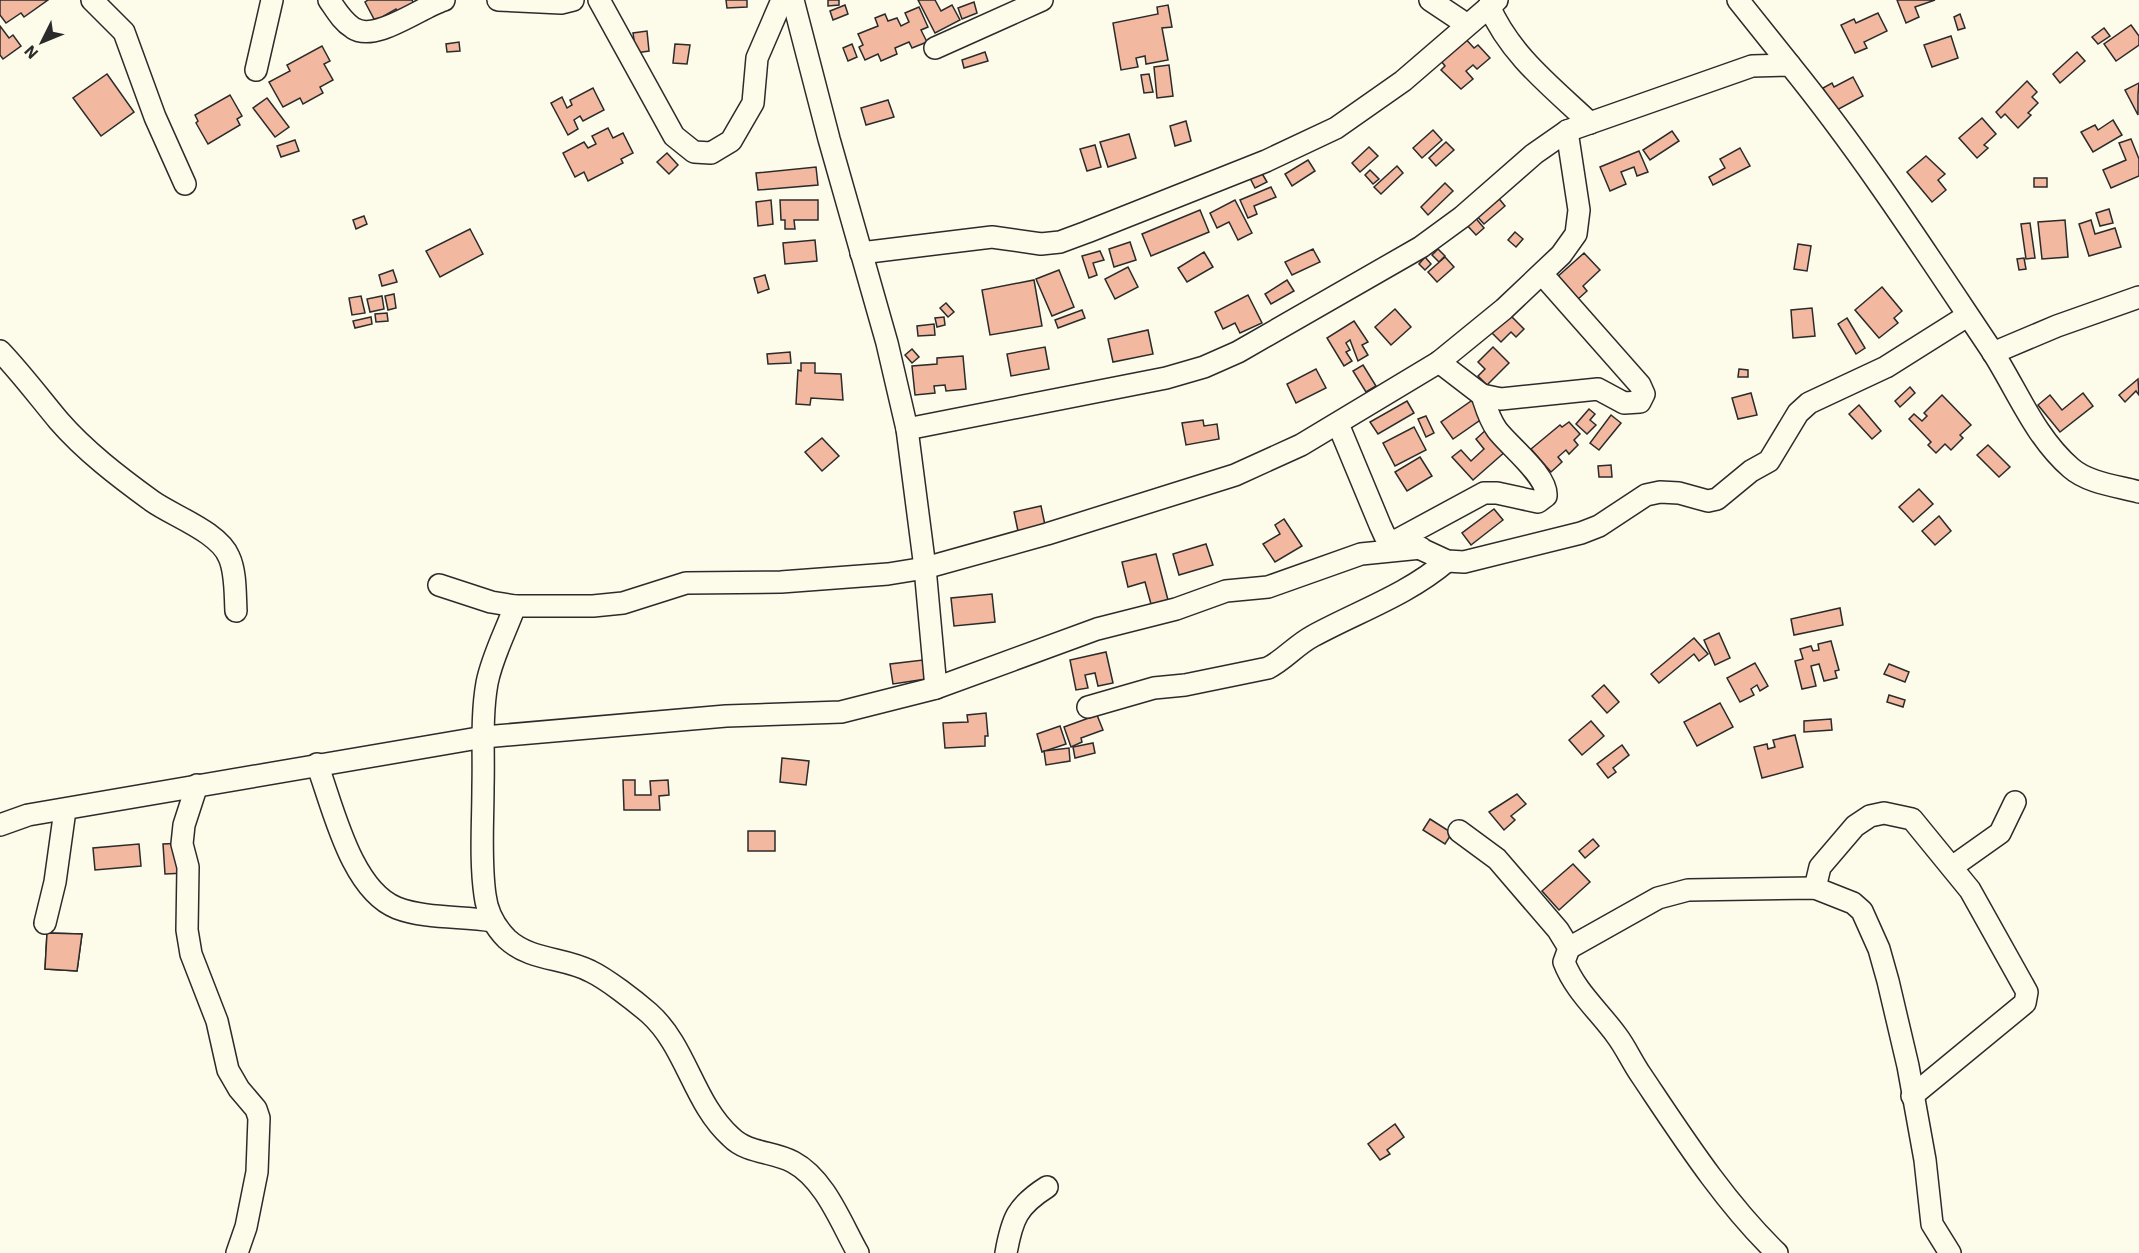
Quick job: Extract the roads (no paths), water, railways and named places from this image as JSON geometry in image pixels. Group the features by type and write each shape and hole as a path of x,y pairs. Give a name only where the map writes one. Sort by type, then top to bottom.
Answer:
{"street":[{"path":"92,0 124,32 159,128 185,184"},
{"path":"256,70 272,0"},
{"path":"329,0 341,18 355,30 370,32 393,25 444,0"},
{"path":"498,0 561,3 573,0"},
{"path":"599,0 674,136 694,152 711,153 731,141 753,103 757,58 782,0"},
{"path":"793,0 887,343 907,429 925,568 936,688"},
{"path":"935,48 1042,0"},
{"path":"1430,0 1466,24"},
{"path":"1738,0 1869,171 1993,354 2040,431 2071,469 2104,483 2139,492"},
{"path":"861,253 992,237 1041,243 1060,242 1087,232 1266,161 1336,128 1403,81 1466,24 1493,3 1498,28 1511,47 1590,123"},
{"path":"907,429 1166,378 1204,367 1230,355 1421,247 1462,217 1534,154 1567,131 1752,66 1790,65"},
{"path":"439,585 491,602 515,606 593,606 622,603 686,583 781,582 925,568 1093,521 1235,476 1274,459 1338,424 1439,362 1561,255 1576,234 1580,210 1567,131"},
{"path":"1439,362 1482,395 1501,399 1545,392 1598,389 1624,403 1634,405 1640,402 1644,394 1640,385 1589,324 1542,274"},
{"path":"1993,354 2057,326 2139,297"},
{"path":"1399,539 1447,561 1464,562 1581,533 1599,526 1646,495 1660,492 1679,493 1708,501 1717,499 1751,471 1769,461 1798,413 1809,403 1886,367 1967,316"},
{"path":"0,351 60,422 107,467 155,503 207,534 229,556 236,611"},
{"path":"1338,424 1385,536 1392,541 1484,493 1497,493 1538,502 1546,496 1546,489 1536,474 1495,428 1482,395"},
{"path":"0,825 28,815 484,737 726,716 841,712 936,688 1097,629 1176,609 1226,591 1268,587 1361,554 1421,548"},
{"path":"1088,707 1154,688 1185,685 1268,668 1278,663 1298,644 1419,584 1447,561"},
{"path":"515,606 488,680 484,737 484,878 485,897 492,921 522,950 589,970 649,1013 666,1032 684,1061 704,1106 720,1126 732,1139 748,1148 794,1162 811,1177 834,1209 858,1253"},
{"path":"317,764 354,863 364,881 378,896 396,908 415,913 492,921"},
{"path":"197,785 184,825 182,844 188,867 187,930 190,954 217,1021 228,1070 238,1089 256,1109 259,1118 257,1172 246,1227 237,1253"},
{"path":"1952,867 2000,833 2015,802"},
{"path":"45,922 55,882 65,810"},
{"path":"1815,888 1820,867 1842,839 1870,816 1884,813 1912,819 1952,867 1984,912 2027,992 2025,1003 1912,1096"},
{"path":"1459,831 1497,859 1558,930 1569,948"},
{"path":"1777,1253 1753,1230 1645,1081 1618,1037 1578,989 1564,962 1569,948 1658,898 1673,893 1788,886 1815,888 1853,903 1862,911 1879,949 1888,981 1925,1160 1932,1224 1950,1253"},
{"path":"1006,1253 1016,1213 1028,1199 1047,1187"}]}
